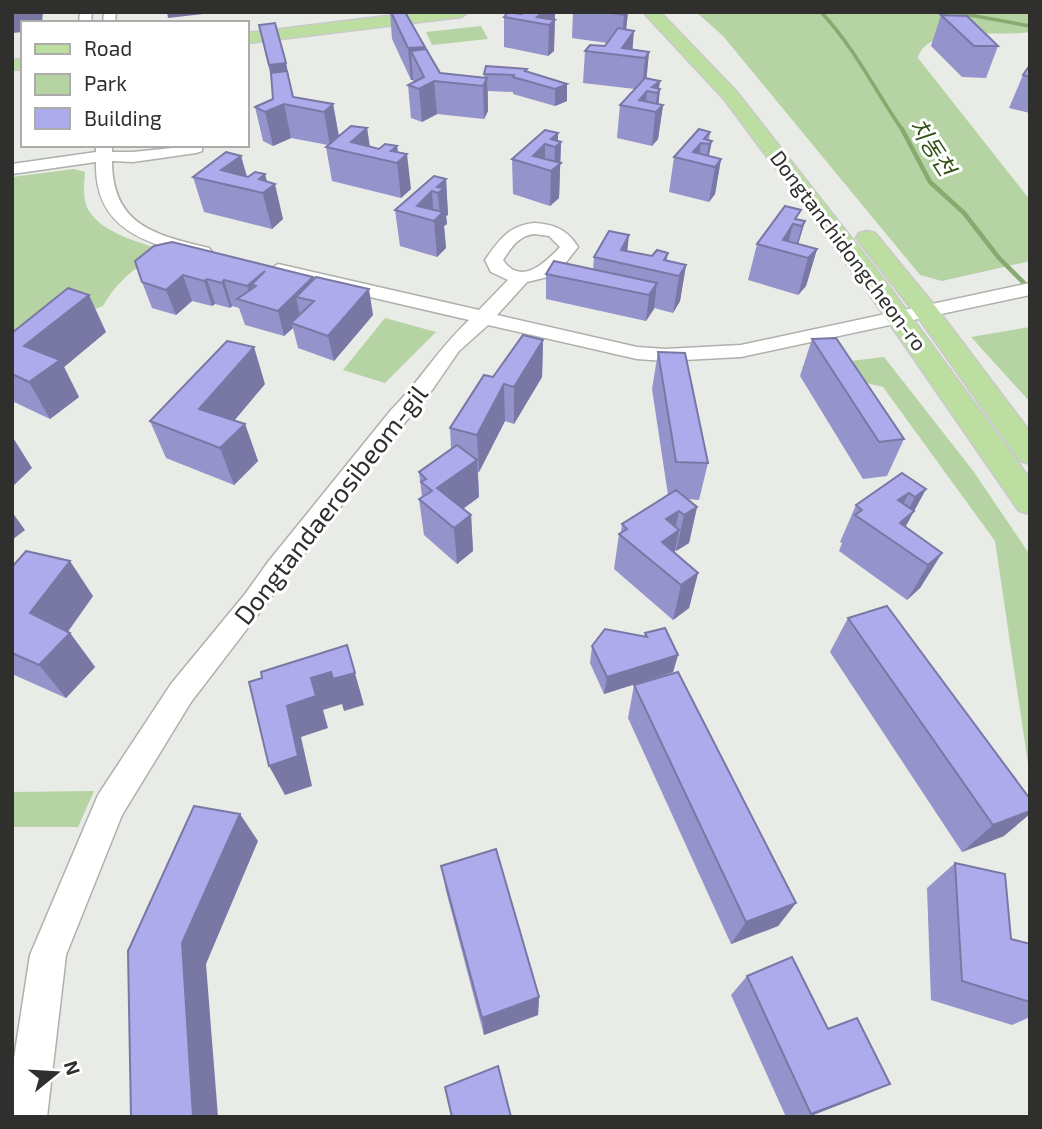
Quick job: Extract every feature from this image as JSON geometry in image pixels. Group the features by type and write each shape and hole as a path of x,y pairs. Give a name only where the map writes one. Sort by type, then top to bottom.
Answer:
{"main road":[{"path":"248,22 332,12"},
{"path":"248,38 461,12"},
{"name":"Dongtanchidongcheon-ro","path":"651,12 698,58 730,96 876,286 1030,503"},
{"name":"Dongtanchidongcheon-ro","path":"673,12 738,77 790,140"},
{"name":"Dongtanchidongcheon-ro","path":"858,226 926,311 1030,454"}],"street":[{"path":"12,169 104,151 133,157 196,148"},
{"path":"104,151 105,192 109,201 128,222 156,238 183,248 224,257"},
{"path":"264,267 637,353 666,355 741,351 1030,289"},
{"path":"484,317 520,278"},
{"name":"Dongtandaerosibeom-gil","path":"27,1117 27,1098 48,955 109,806 181,693 452,348 484,317"}],"green space":[{"path":"696,12 1030,14 1030,32 949,36 924,47 918,58 1030,200 1030,261 942,281 920,275 723,36"},
{"path":"481,26 488,39 432,45 426,32"},
{"path":"74,169 85,172 85,202 96,219 123,236 163,250 121,281 103,306 86,312 12,366 12,177"},
{"path":"385,318 436,332 385,383 343,370"},
{"path":"1030,327 1030,402 971,337"},
{"path":"884,357 974,472 1030,555 1030,777 995,541 883,387 800,367"},
{"path":"94,791 78,827 12,827 12,792"}],"building":[{"path":"391,12 405,12 425,47 408,48"},
{"path":"508,12 543,12 537,17 555,20 549,25 504,17"},
{"path":"941,15 967,16 998,46 974,46"},
{"path":"275,23 286,63 269,65 259,25"},
{"path":"618,28 634,31 622,48 649,52 645,58 585,51 590,45 605,46"},
{"path":"426,49 440,73 487,78 483,86 434,81 419,89 408,85 424,77 411,51"},
{"path":"1030,65 1030,77 1023,75"},
{"path":"486,66 527,69 525,71 567,84 555,89 513,77 514,75 484,74"},
{"path":"287,71 293,97 333,104 324,112 284,104 265,112 255,107 273,99 271,73"},
{"path":"645,78 660,81 652,87 660,89 657,93 647,91 639,100 663,105 656,112 620,105"},
{"path":"351,126 367,128 351,142 379,149 385,144 397,146 391,151 407,154 397,163 326,147"},
{"path":"699,129 710,132 704,139 712,141 709,144 701,143 693,152 721,159 715,167 674,157"},
{"path":"545,130 558,133 551,139 561,142 555,147 545,144 533,156 561,163 551,171 512,159"},
{"path":"226,152 241,156 221,170 248,177 255,172 265,174 259,179 275,184 263,193 193,177"},
{"path":"434,176 446,179 437,187 444,188 438,193 432,191 417,206 443,212 434,221 395,210"},
{"path":"785,206 801,210 795,219 805,221 802,226 793,224 783,240 817,249 808,258 757,244"},
{"path":"609,231 629,235 621,250 652,256 657,250 668,253 664,260 686,265 679,276 594,257"},
{"path":"172,242 313,277 278,311 237,299 256,286 252,284 265,271 247,286 224,280 222,283 207,279 204,281 183,275 166,290 142,282 135,261 154,246"},
{"path":"554,261 657,283 649,295 546,274"},
{"path":"316,277 369,289 328,336 291,323 314,301 296,297"},
{"path":"68,288 89,295 24,346 60,360 29,382 12,374 12,333"},
{"path":"523,335 543,340 514,387 504,384 477,435 450,428 484,375 493,377"},
{"path":"836,338 904,439 879,442 812,339"},
{"path":"227,341 254,347 199,409 245,424 220,448 150,421"},
{"path":"658,352 685,353 708,463 676,462"},
{"path":"457,445 477,460 437,488 471,515 454,528 419,499 432,491 421,482 426,479 419,472"},
{"path":"902,473 926,489 915,497 909,493 898,500 914,511 900,523 942,553 928,565 855,515 862,510 856,505"},
{"path":"676,490 697,507 684,515 679,511 666,519 679,530 662,542 698,573 681,585 619,534 627,529 622,524"},
{"path":"26,551 70,561 30,613 70,633 39,665 12,653 12,567"},
{"path":"887,606 1030,799 1030,811 993,825 848,618"},
{"path":"665,628 678,655 607,677 592,646 605,629 647,637 645,633"},
{"path":"347,645 355,673 333,679 331,672 311,678 316,696 287,706 298,756 269,766 249,682 262,678 261,672"},
{"path":"678,672 796,903 746,922 634,685"},
{"path":"194,806 240,814 182,943 193,1117 131,1117 128,951"},
{"path":"496,849 539,997 482,1018 441,866"},
{"path":"955,863 1005,874 1011,939 1030,944 1030,1002 962,981"},
{"path":"792,957 828,1029 857,1018 890,1084 811,1114 747,976"},
{"path":"498,1066 511,1117 452,1117 445,1087"}],"waterway":[{"name":"치동천","path":"821,12 854,55 903,131"},
{"path":"953,12 1030,26"},
{"name":"치동천","path":"902,129 930,182 964,213 999,258 1030,289"}]}
